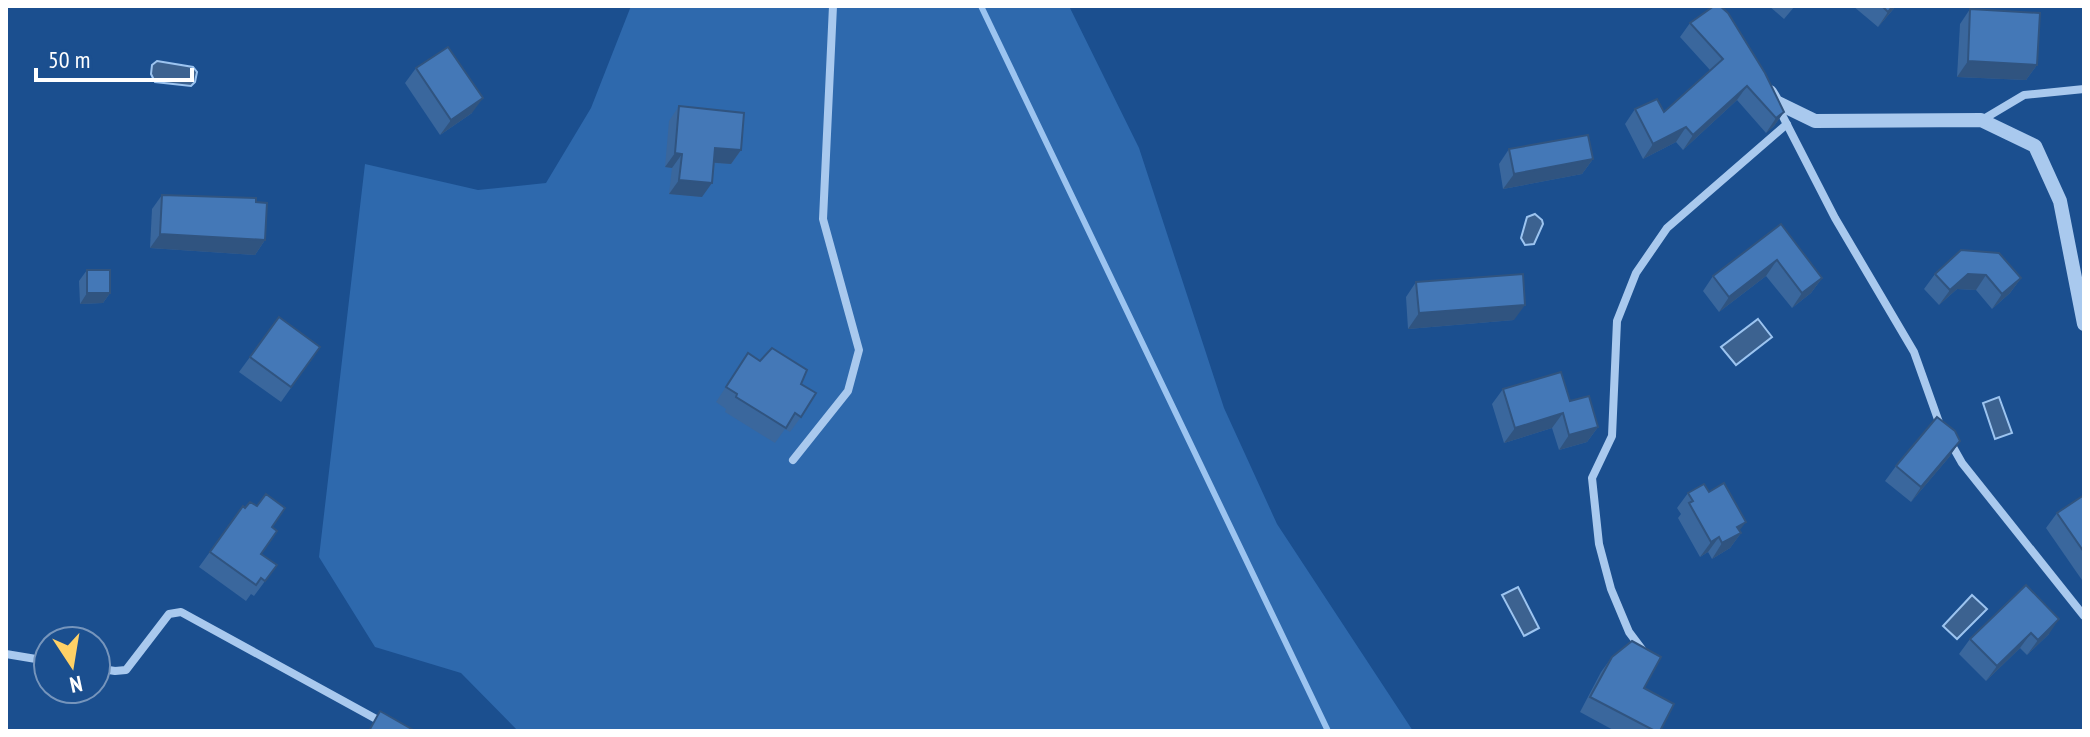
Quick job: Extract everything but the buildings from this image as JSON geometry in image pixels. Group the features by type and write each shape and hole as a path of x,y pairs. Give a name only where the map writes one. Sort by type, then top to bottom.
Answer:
{"street":[{"path":"793,460 848,391 859,350 823,219 833,6"},
{"path":"1760,75 1835,218 1914,352 1937,420 1962,463 2084,616"},
{"path":"1981,120 2024,95 2084,89"},
{"path":"1776,102 1815,121 1981,120 2035,146 2060,201 2084,324"},
{"path":"1648,658 1629,632 1611,589 1599,544 1592,478 1612,436 1617,321 1636,273 1667,228 1787,124"},
{"path":"112,671 126,670 169,614 181,612 398,731"},
{"path":"6,654 32,658"}],"shaded area":[{"path":"631,6 1069,6 1139,148 1224,408 1277,524 1413,731 518,731 461,673 375,647 319,557 365,164 478,190 546,183 591,108"},
{"path":"157,61 193,67 197,72 195,82 191,86 155,82 151,74 152,65"},
{"path":"1535,214 1543,224 1534,244 1525,245 1521,238 1527,217"},
{"path":"1758,319 1772,337 1736,365 1721,347"},
{"path":"1999,397 2012,433 1995,439 1983,403"},
{"path":"1518,587 1539,628 1524,636 1502,595"},
{"path":"1972,595 1987,609 1957,639 1943,626"}],"waterway":[{"path":"981,6 1328,731"}]}
